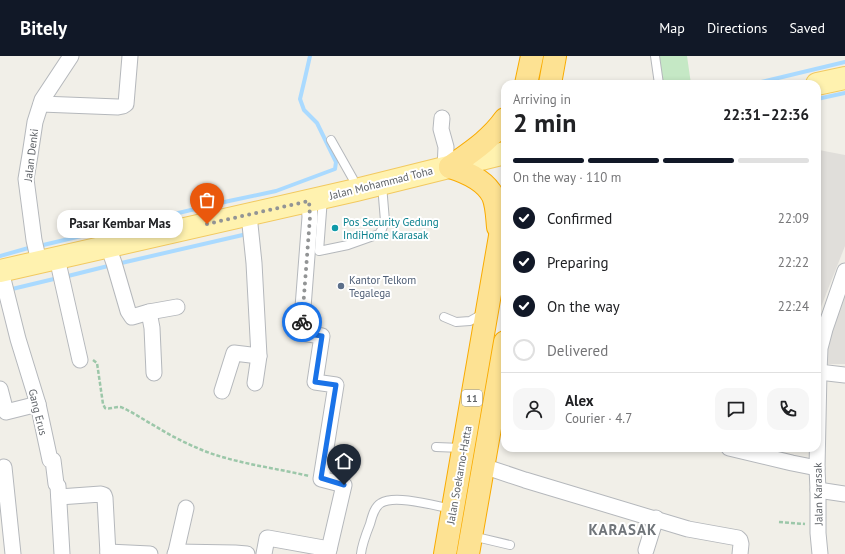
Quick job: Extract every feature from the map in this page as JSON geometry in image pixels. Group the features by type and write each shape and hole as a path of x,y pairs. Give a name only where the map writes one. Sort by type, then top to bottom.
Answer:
{"highway":[{"path":"527,80 532,56"},
{"path":"551,80 555,56"},
{"path":"447,167 467,155 490,137 501,124"},
{"path":"447,167 462,171 473,177 483,183 489,190 493,197 497,211 499,241"},
{"name":"Jalan Soekarno-Hatta","path":"445,554 501,230"},
{"name":"Jalan Soekarno-Hatta","path":"469,545 483,466 500,395 501,385"}],"main road":[{"path":"821,83 845,78"},
{"name":"Jalan Mohammad Toha","path":"0,271 42,253 108,246 382,184 501,154"}],"street":[{"name":"Jalan Denki","path":"71,56 42,100 35,122 26,179 42,253 80,360"},
{"path":"41,104 123,106 126,104 130,56"},
{"path":"442,118 441,129 446,147 447,167"},
{"path":"264,554 267,538 328,551 344,485 321,478 336,385 315,382 322,336 301,333 310,217 316,199"},
{"path":"249,215 254,263 259,356 255,382"},
{"path":"108,246 128,311 132,317 177,307"},
{"name":"Gang Erus","path":"0,271 18,339 38,404 50,460 53,460 56,484 58,486 62,554"},
{"name":"Jalan Karasak","path":"821,344 845,271"},
{"path":"149,312 152,328 154,373"},
{"path":"222,391 234,353 259,356"},
{"path":"821,372 845,375"},
{"path":"0,389 6,412 38,404"},
{"path":"746,452 817,468"},
{"name":"Jalan Karasak","path":"817,452 818,525 820,554"},
{"path":"483,466 525,480 688,528 738,538 741,544 740,554"},
{"path":"4,467 13,554"},
{"path":"818,490 845,494"},
{"path":"59,497 104,495 108,553 150,554"},
{"path":"186,508 176,553 246,554"},
{"path":"646,550 656,518"}],"lane":[{"path":"655,56 658,80"},
{"path":"331,140 354,179 356,190"},
{"path":"316,199 319,251 348,245 379,234 385,221 382,184"},
{"path":"444,317 456,322 470,321 487,312"},
{"path":"436,447 463,448"},
{"path":"361,554 362,545 375,510 382,503 390,500 402,500 453,509"},
{"path":"469,545 510,546"}],"path":[{"path":"80,360 83,362 93,360 97,363 103,404 105,408 108,409 119,406 189,445 209,452 255,465 321,478"},
{"path":"779,522 818,525"}],"shaded area":[{"path":"821,150 845,155 845,246 821,307"},
{"path":"845,288 845,364 826,364 831,323"}],"green space":[{"path":"652,56 687,56 690,80 656,80"}],"waterway":[{"path":"39,246 276,191 335,169 336,162 317,123 304,110 300,99 310,56"},
{"path":"770,80 845,62"},
{"path":"821,98 845,93"},
{"path":"117,264 247,234 247,236"},
{"path":"0,256 32,247"},
{"path":"64,277 112,265"},
{"path":"8,290 58,278"}],"way so far":[{"path":"207,224 309,201 310,217 302,322"}],"place":[{"name":"Pasar Kembar Mas","path":"207,224"},
{"name":"Pos Security Gedung IndiHome Karasak","path":"335,228"},
{"name":"Kantor Telkom Tegalega","path":"341,286"}],"district":[{"name":"KARASAK","path":"623,530"}],"route":[{"path":"302,322 301,333 322,336 315,382 336,385 321,478 344,485"}]}
